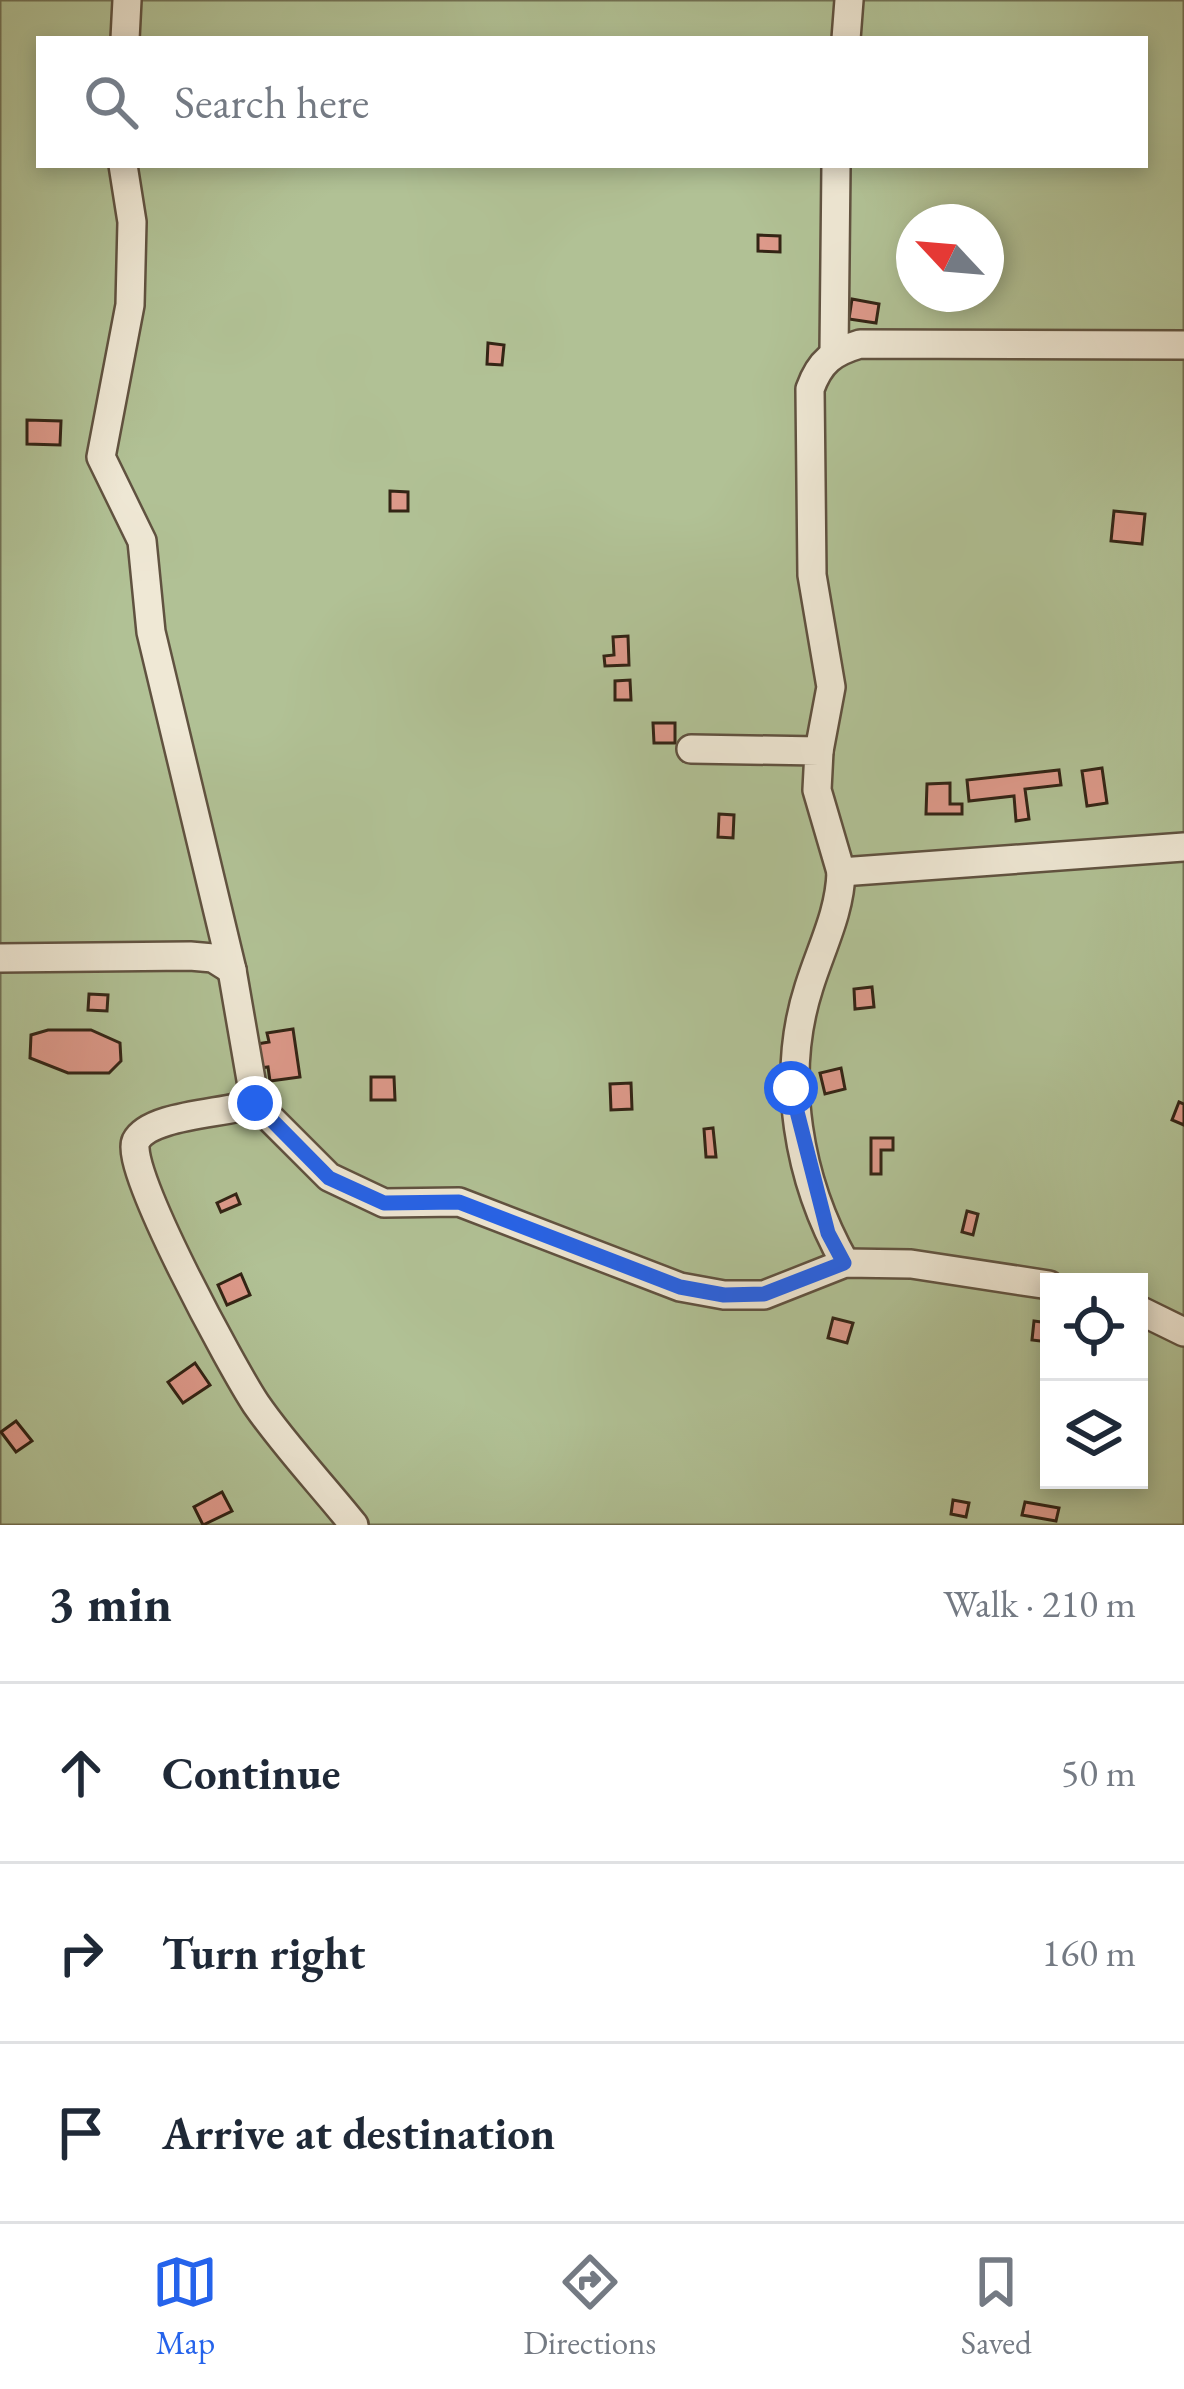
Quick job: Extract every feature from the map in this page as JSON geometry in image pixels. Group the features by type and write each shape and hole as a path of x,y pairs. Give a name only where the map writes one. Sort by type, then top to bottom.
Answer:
{"street":[{"path":"125,36 127,0"},
{"path":"846,36 849,0"},
{"path":"123,168 132,222 130,305 100,457 142,541 151,632 232,970 255,1103 329,1178 384,1203 459,1202 680,1287 724,1295 764,1294 844,1263 911,1264 1040,1284"},
{"path":"834,352 836,168"},
{"path":"844,1263 828,1233 791,1088 793,1046 833,923 841,872 817,790 831,687 812,574 810,389 816,371 834,352 860,344 1184,345"},
{"path":"692,748 819,751"},
{"path":"841,872 1184,847"},
{"path":"0,958 190,956 213,958 232,970"},
{"path":"255,1103 154,1123 136,1141 134,1164 150,1205 256,1403 354,1525"},
{"path":"1148,1314 1184,1332"}],"green space":[{"path":"0,0 1184,0 1184,1525 0,1525"}],"building":[{"path":"758,235 780,236 780,252 758,251"},
{"path":"852,299 879,304 876,323 849,319"},
{"path":"488,343 504,345 502,365 487,364"},
{"path":"27,420 61,421 60,445 27,444"},
{"path":"390,491 408,492 408,511 390,511"},
{"path":"1114,511 1145,514 1142,544 1111,541"},
{"path":"628,636 629,665 605,666 604,656 614,655 613,637"},
{"path":"630,680 631,700 615,700 615,681"},
{"path":"653,723 675,723 675,743 654,743"},
{"path":"1102,768 1107,803 1087,806 1082,771"},
{"path":"1059,770 1061,785 1025,789 1029,819 1016,821 1014,796 969,801 967,780"},
{"path":"950,783 950,804 962,804 962,814 926,814 927,784"},
{"path":"719,814 734,815 733,838 718,837"},
{"path":"872,987 874,1007 855,1009 854,989"},
{"path":"89,994 108,995 107,1011 88,1010"},
{"path":"293,1029 300,1077 270,1081 268,1067 260,1068 257,1044 269,1042 267,1033"},
{"path":"91,1030 120,1043 121,1061 109,1073 68,1073 30,1058 31,1035"},
{"path":"841,1068 845,1089 825,1094 820,1073"},
{"path":"371,1077 394,1077 395,1100 371,1100"},
{"path":"631,1083 632,1109 611,1110 610,1084"},
{"path":"1179,1102 1184,1104 1184,1125 1172,1120"},
{"path":"713,1128 716,1157 706,1157 704,1129"},
{"path":"871,1138 893,1138 893,1150 881,1150 881,1174 871,1174"},
{"path":"236,1194 240,1204 221,1212 217,1203"},
{"path":"967,1211 978,1214 973,1235 962,1232"},
{"path":"241,1274 250,1295 227,1305 218,1285"},
{"path":"833,1318 853,1323 847,1343 828,1338"},
{"path":"1034,1321 1040,1322 1040,1341 1032,1340"},
{"path":"195,1363 210,1385 183,1403 168,1382"},
{"path":"16,1421 32,1441 16,1452 1,1432"},
{"path":"222,1492 232,1511 203,1525 194,1507"},
{"path":"953,1500 969,1503 966,1517 951,1514"},
{"path":"1025,1502 1059,1508 1056,1521 1022,1515"}],"route":[{"path":"255,1103 329,1178 384,1203 459,1202 680,1287 724,1295 764,1294 844,1263 828,1233 791,1088"}]}
